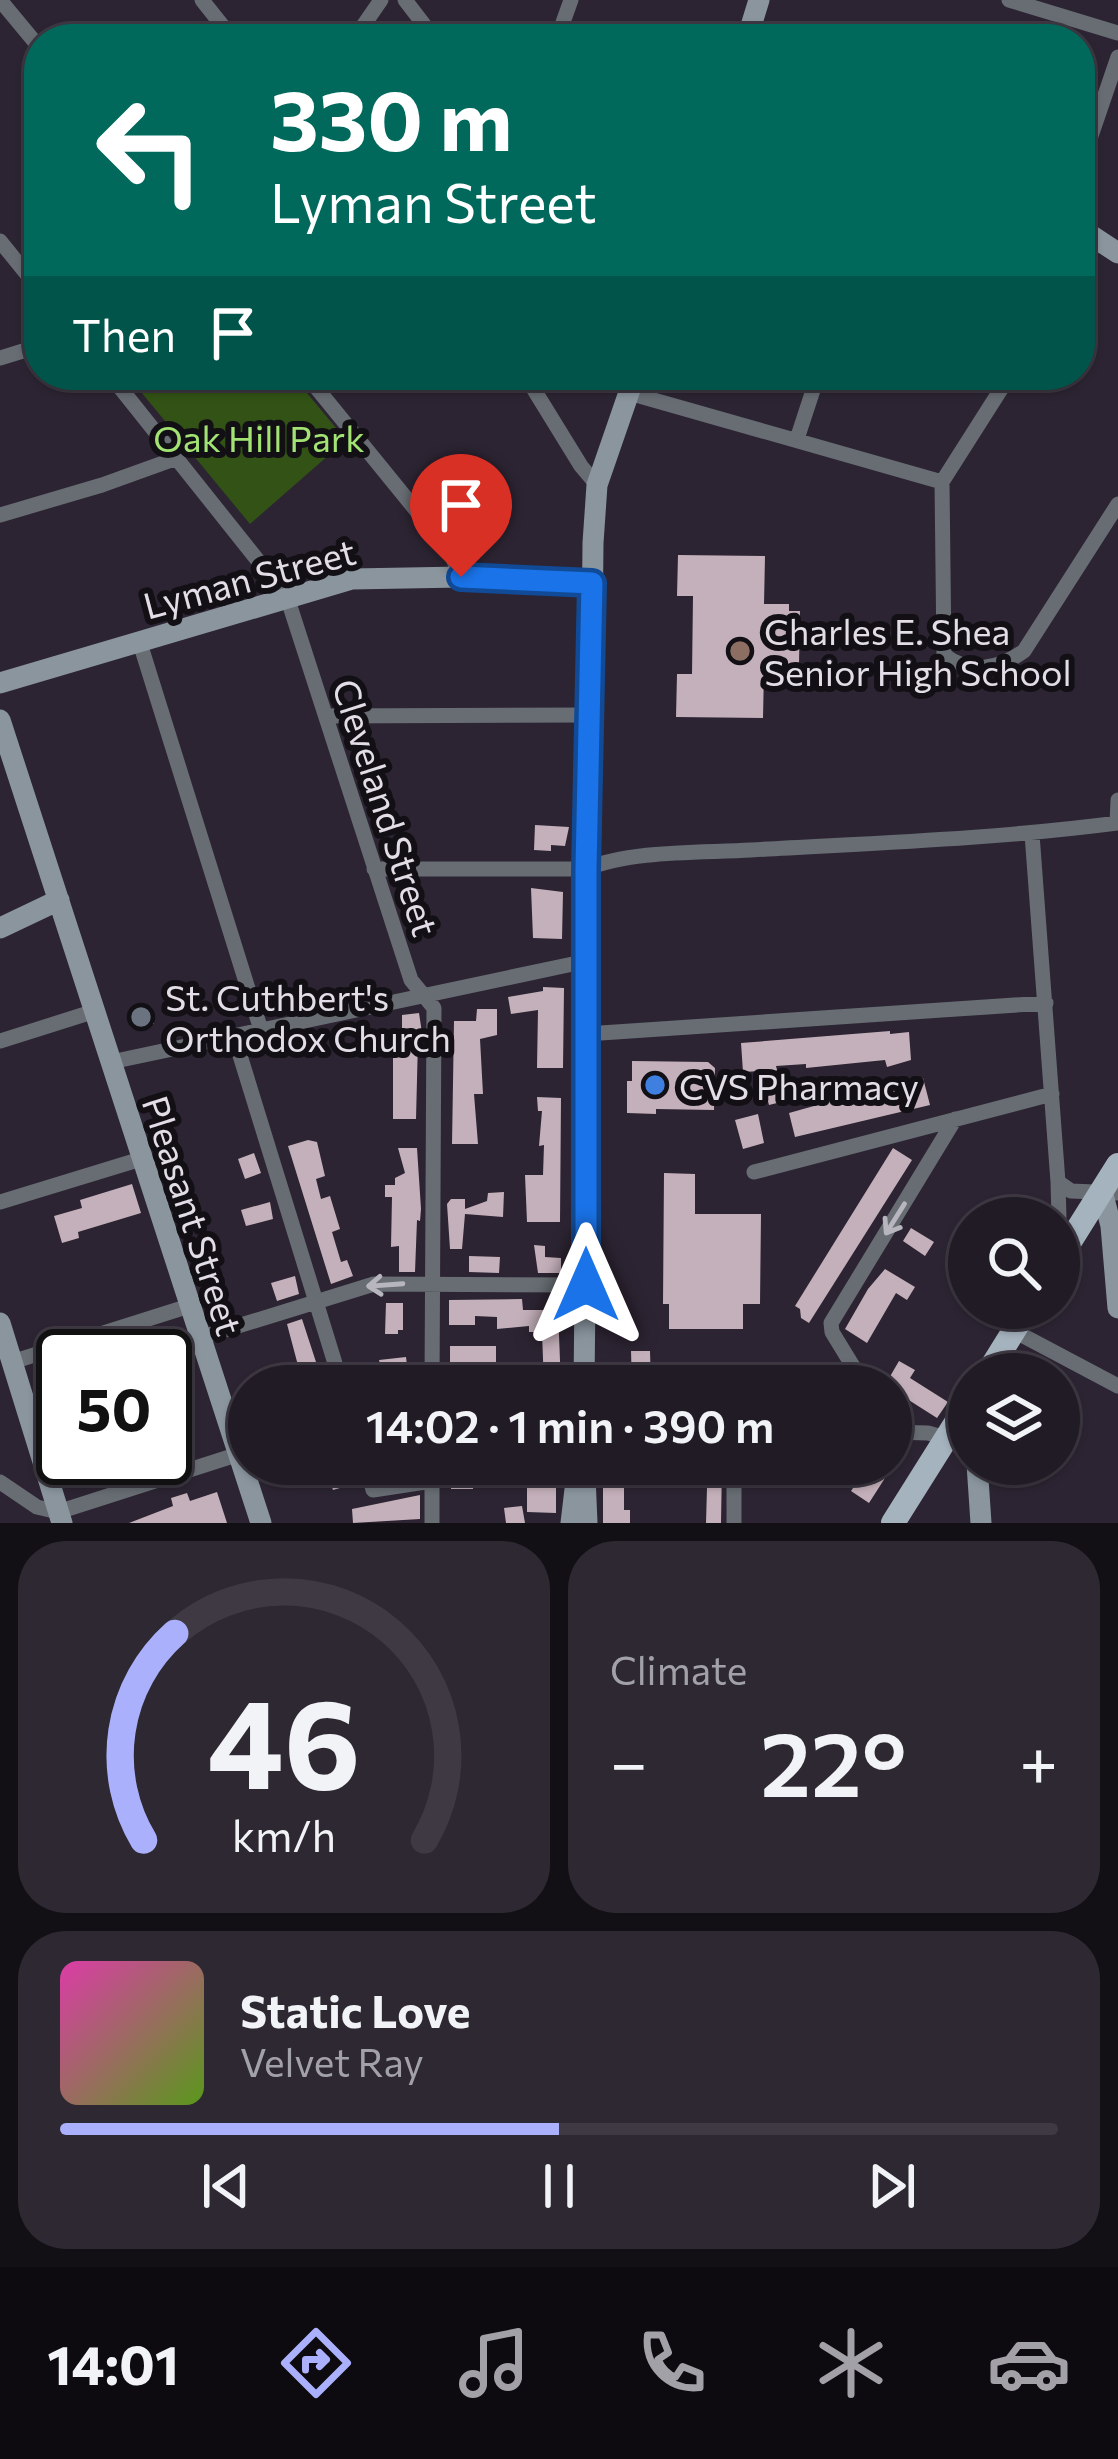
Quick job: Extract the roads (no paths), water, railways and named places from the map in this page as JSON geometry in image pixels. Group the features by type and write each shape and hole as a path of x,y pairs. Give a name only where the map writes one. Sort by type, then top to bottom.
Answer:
{"main road":[{"path":"1080,1231 1110,1192 1118,1165"},
{"path":"1000,1353 1014,1331"},
{"path":"892,1523 948,1442"}],"street":[{"path":"0,0 24,29"},
{"path":"202,0 221,24"},
{"path":"405,0 423,24"},
{"path":"1009,0 1088,24"},
{"path":"1095,124 1118,57"},
{"path":"0,241 24,271"},
{"name":"Cleveland Street","path":"122,390 287,597 411,980 436,1014 432,1365"},
{"path":"318,390 450,552 461,577"},
{"path":"534,390 597,485"},
{"path":"584,1365 592,583 597,485 630,390"},
{"path":"650,390 942,482"},
{"path":"797,439 813,390"},
{"path":"1000,390 942,482 944,656 956,665 975,669 1006,664 1024,651 1118,504"},
{"path":"0,515 177,458"},
{"name":"Lyman Street","path":"0,683 352,579 461,577 592,583"},
{"path":"139,640 261,1030"},
{"path":"326,716 590,715"},
{"name":"Pleasant Street","path":"0,720 228,1422"},
{"path":"374,869 586,869 602,862 685,854 1033,834 1117,823 1118,800"},
{"path":"1033,834 1058,1197"},
{"path":"0,928 59,900"},
{"path":"111,1062 587,961"},
{"path":"586,1034 1046,1003"},
{"path":"0,1041 95,1011"},
{"path":"234,1036 336,1365"},
{"path":"754,1172 1052,1094"},
{"path":"852,1365 831,1323 955,1119"},
{"path":"0,1202 141,1159"},
{"path":"1058,1182 1071,1191 1110,1192 1118,1308"},
{"path":"199,1338 374,1284 586,1285"},
{"path":"12,1362 189,1306"},
{"path":"0,1323 60,1518"},
{"path":"1014,1331 1118,1386"},
{"path":"912,1431 948,1425"},
{"path":"0,1482 60,1518 228,1458"},
{"name":"Pleasant Street","path":"249,1485 261,1523"},
{"path":"432,1485 432,1523"},
{"path":"572,1523 578,1485"},
{"path":"583,1485 587,1523"},
{"path":"734,1485 734,1523"},
{"path":"978,1485 981,1523"}],"place":[{"name":"Charles E. Shea Senior High School","path":"740,651"},
{"name":"St. Cuthbert's Orthodox Church","path":"141,1017"},
{"name":"CVS Pharmacy","path":"655,1085"}],"park label":[{"name":"Oak Hill Park","path":"259,437"}]}
